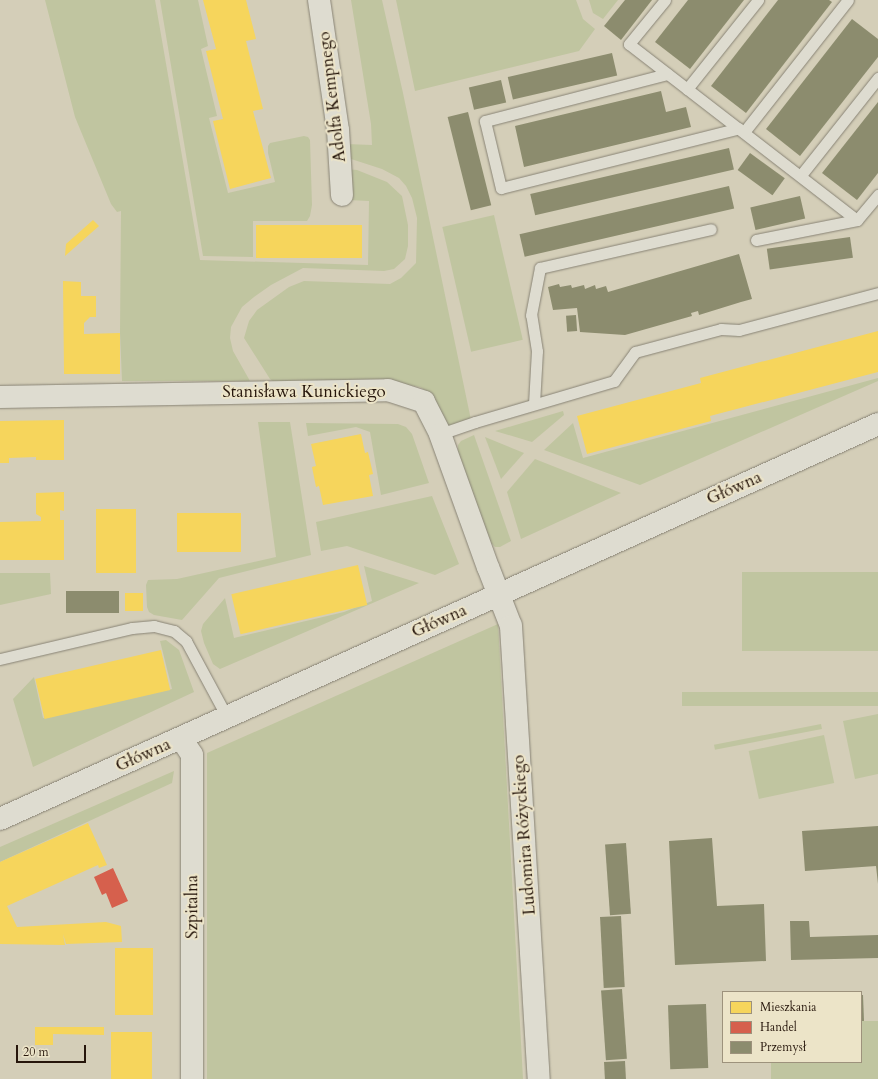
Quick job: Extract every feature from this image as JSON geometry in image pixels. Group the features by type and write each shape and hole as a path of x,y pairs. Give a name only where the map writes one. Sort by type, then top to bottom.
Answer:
{"street":[{"name":"Adolfa Kempnego","path":"319,0 338,130 342,195"},
{"name":"Stanisława Kunickiego","path":"0,397 388,390 424,402 440,434 498,594"},
{"name":"Główna","path":"0,819 878,424"},
{"name":"Ludomira Różyckiego","path":"498,594 511,626 539,1079"},
{"name":"Szpitalna","path":"181,738 192,755 192,1079"}],"lane":[{"path":"665,0 629,44 801,175 857,220"},
{"path":"687,89 758,0"},
{"path":"667,74 485,121 501,188 741,130 848,0"},
{"path":"801,175 878,78"},
{"path":"756,240 857,220 878,195"},
{"path":"534,404 537,351 532,316 540,268 711,229"},
{"path":"440,434 534,404 614,381 635,352 721,329 739,330 878,293"},
{"path":"0,659 132,628 154,626 174,631 186,642 227,717"}],"green space":[{"path":"45,0 155,0 200,260 368,265 369,201 348,200 346,169 357,170 387,182 402,196 408,225 408,246 405,259 394,269 384,271 303,268 271,285 254,297 242,307 231,327 230,338 233,351 250,381 122,381 120,333 121,211 117,212 111,204 75,117"},
{"path":"160,0 198,0 208,46 201,49 217,116 209,118 228,193 275,182 268,153 268,146 270,143 304,136 308,137 310,140 312,205 310,216 307,221 253,221 253,257 203,256"},
{"path":"351,0 382,0 403,93 471,420 442,429 428,392 420,387 392,382 275,383 270,379 244,338 249,321 257,310 289,287 304,281 390,284 401,278 416,263 417,218 412,198 406,186 399,178 382,169 348,158 346,144 372,145 371,124"},
{"path":"396,0 576,0 583,19 595,29 579,51 415,91"},
{"path":"589,0 618,0 603,19 593,13"},
{"path":"494,215 523,340 471,352 442,227"},
{"path":"878,378 878,381 640,485 544,450 573,423 583,458"},
{"path":"563,411 564,415 532,442 495,431"},
{"path":"258,422 290,422 311,555 219,578 182,620 154,615 149,612 147,607 146,585 148,580 177,579 276,557"},
{"path":"306,423 398,424 406,427 412,434 429,483 381,495 370,432 356,427 308,436"},
{"path":"474,435 511,541 500,547 495,547 491,543 458,452 458,445 461,441"},
{"path":"485,437 524,453 501,479"},
{"path":"535,459 621,493 521,539 507,492"},
{"path":"432,496 459,564 435,575 347,546 321,551 316,522"},
{"path":"364,566 419,583 220,669 213,664 204,643 201,631 203,624 225,598 234,638 344,612 372,601"},
{"path":"742,572 878,572 878,651 742,651"},
{"path":"0,573 50,573 51,594 0,605"},
{"path":"498,624 523,1079 207,1079 207,753"},
{"path":"166,640 179,650 194,692 33,767 13,699 34,677 43,718 172,689 160,641"},
{"path":"682,692 878,692 878,706 682,706"},
{"path":"878,714 878,774 855,779 843,721"},
{"path":"821,724 822,729 715,750 714,745"},
{"path":"824,735 834,783 759,799 749,751"},
{"path":"174,771 172,783 0,862 0,847"},
{"path":"862,1021 878,1021 878,1079 771,1079 771,1063 862,1063"}],"building: Mieszkania":[{"path":"203,0 246,0 256,39 246,41 263,109 253,111 271,178 230,189 213,121 223,119 206,51 216,49"},
{"path":"93,220 99,226 65,256 66,244"},
{"path":"256,225 362,225 362,258 256,258"},
{"path":"63,281 81,282 81,296 96,296 96,317 90,317 84,323 84,334 120,333 120,374 64,374"},
{"path":"878,331 878,372 710,416 711,421 587,454 577,416 701,383 700,378"},
{"path":"64,420 64,460 36,460 36,457 9,458 9,463 0,463 0,421"},
{"path":"361,434 365,453 368,452 373,474 369,475 373,496 323,505 319,486 316,487 312,467 316,466 311,444"},
{"path":"64,492 64,511 60,510 60,520 64,520 64,560 0,560 0,522 41,521 41,517 36,514 36,493"},
{"path":"96,509 136,509 136,573 96,573"},
{"path":"177,513 241,513 241,552 177,552"},
{"path":"358,565 367,605 241,634 231,594"},
{"path":"125,593 143,593 143,611 125,611"},
{"path":"161,650 170,690 45,719 35,679"},
{"path":"88,823 107,865 99,868 98,865 7,906 17,927 106,922 121,926 122,942 66,944 63,934 65,945 0,944 0,862"},
{"path":"115,948 153,948 153,1015 115,1015"},
{"path":"35,1027 104,1027 104,1035 53,1034 53,1045 35,1045"},
{"path":"111,1032 152,1032 152,1079 111,1079"}],"building: Handel":[{"path":"113,868 128,901 112,908 106,893 102,895 94,877"}],"building: Przemysł":[{"path":"625,0 652,0 621,40 604,26"},
{"path":"688,0 744,0 690,69 655,42"},
{"path":"778,0 829,0 832,2 746,113 711,86"},
{"path":"852,19 878,39 878,57 800,156 766,129"},
{"path":"612,53 617,75 513,99 508,77"},
{"path":"501,80 506,102 474,110 469,87"},
{"path":"661,91 666,112 686,107 691,127 524,167 515,126"},
{"path":"878,102 878,173 857,200 822,173"},
{"path":"468,112 491,205 471,210 448,117"},
{"path":"729,148 734,169 535,215 530,194"},
{"path":"750,153 785,178 772,195 738,170"},
{"path":"729,186 734,208 525,257 520,234"},
{"path":"800,196 805,218 755,230 750,207"},
{"path":"850,237 853,258 770,269 767,249"},
{"path":"739,254 752,299 699,315 698,311 691,313 692,316 625,335 580,332 577,308 553,310 548,287 559,284 560,287 571,285 572,288 584,285 585,289 595,285 596,289 606,286 608,292"},
{"path":"576,315 577,331 567,332 566,316"},
{"path":"66,591 119,591 119,613 66,613"},
{"path":"878,826 878,884 876,866 805,871 802,831"},
{"path":"712,838 717,906 764,904 766,961 675,965 669,841"},
{"path":"626,843 631,914 610,915 605,844"},
{"path":"621,916 625,987 604,988 600,917"},
{"path":"790,921 809,921 810,937 878,935 878,958 791,960"},
{"path":"622,989 627,1059 606,1060 601,990"},
{"path":"862,995 863,995 864,1021 862,1021"},
{"path":"706,1004 708,1068 670,1069 668,1005"},
{"path":"625,1061 626,1079 605,1079 604,1062"}]}
